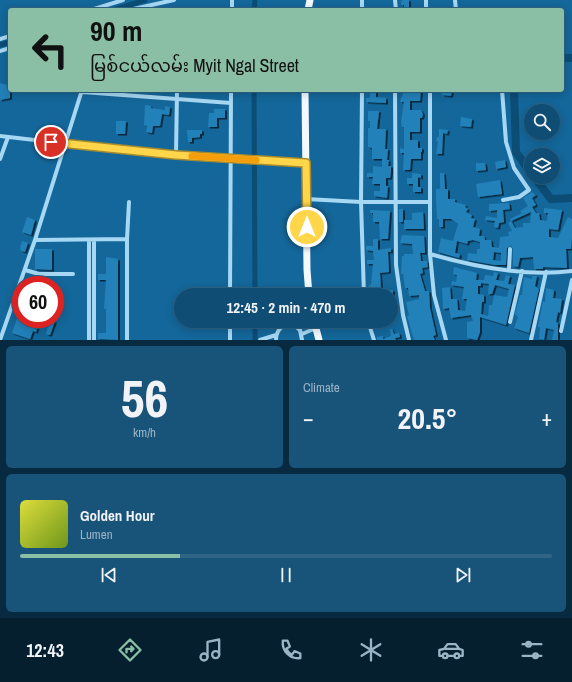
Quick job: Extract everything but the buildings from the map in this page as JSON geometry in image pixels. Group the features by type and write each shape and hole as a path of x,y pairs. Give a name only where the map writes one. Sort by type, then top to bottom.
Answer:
{"main road":[{"path":"306,92 306,199 309,288"},
{"path":"316,328 319,340"}],"street":[{"path":"100,8 123,0"},
{"path":"138,8 174,0"},
{"path":"0,340 35,240 82,92"},
{"path":"92,92 231,103"},
{"path":"176,155 177,92"},
{"path":"230,288 231,92"},
{"path":"362,92 361,202 364,288"},
{"path":"395,92 398,282 409,340"},
{"path":"430,92 430,254 434,295 446,340"},
{"path":"502,92 506,142 514,168 528,190 519,197 503,200"},
{"path":"0,136 176,155 306,163"},
{"path":"0,159 8,137"},
{"path":"306,199 361,202 430,202"},
{"path":"127,340 127,239 129,202"},
{"path":"35,240 127,239"},
{"path":"89,240 89,340"},
{"path":"94,240 94,340"},
{"path":"509,269 510,249"},
{"path":"430,254 470,265 522,271 546,272 572,270"},
{"path":"88,269 94,268"},
{"path":"25,270 39,274 73,274"},
{"path":"510,322 522,271"},
{"path":"531,340 546,272"},
{"path":"561,331 572,280"},
{"path":"88,284 94,284"},
{"path":"260,340 276,338 280,328 288,325 296,327 302,334 302,340"},
{"path":"230,328 230,340"},
{"path":"302,334 311,328"},
{"path":"370,328 374,340"},
{"path":"89,330 94,330"}],"waterway":[{"path":"120,8 145,0"},
{"path":"254,8 255,0"},
{"path":"0,45 8,43"},
{"path":"564,58 572,58"},
{"path":"254,92 255,288"},
{"path":"514,92 516,152 524,163"},
{"path":"539,184 551,199 572,198"},
{"path":"255,328 255,340"}],"slow traffic":[{"path":"192,156 256,160"}],"route":[{"path":"51,142 176,155 306,163 307,227"}]}
